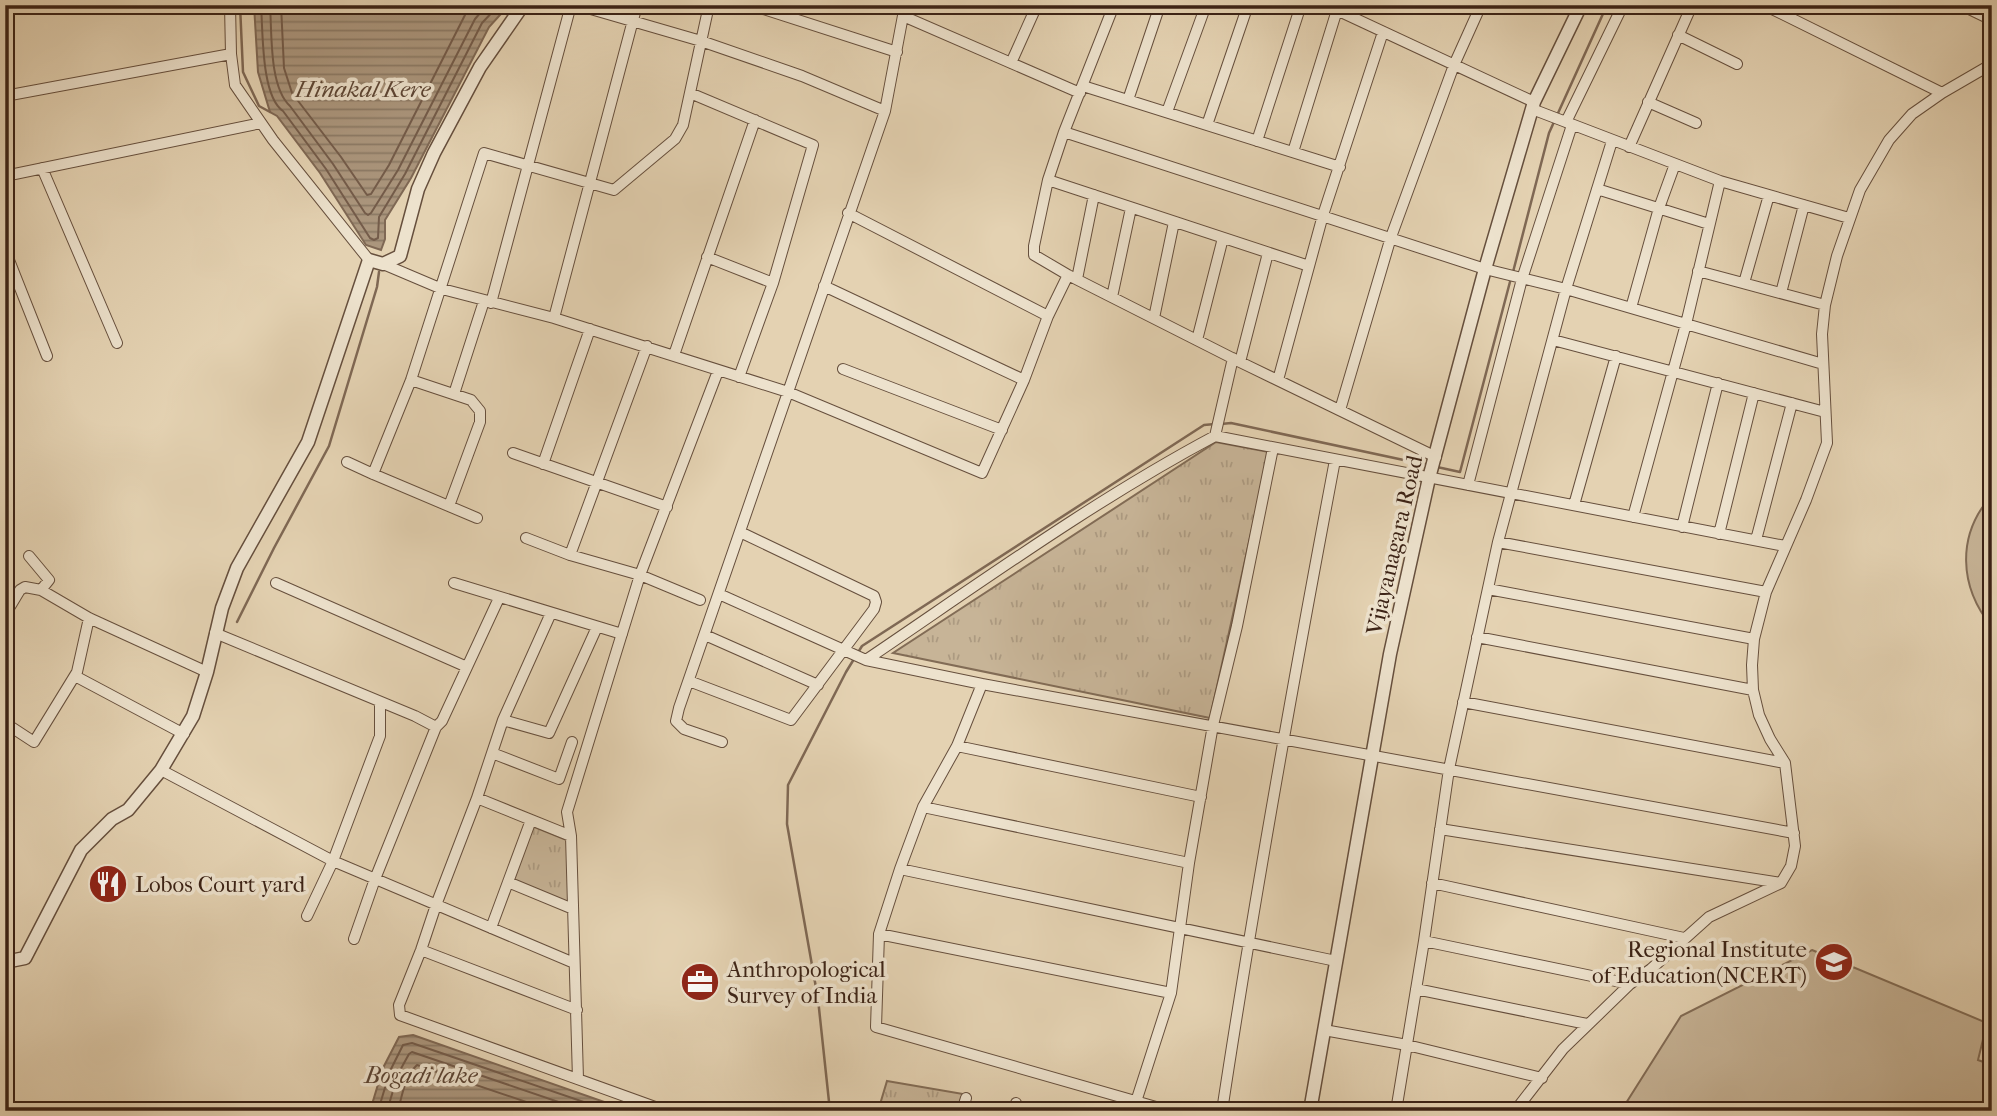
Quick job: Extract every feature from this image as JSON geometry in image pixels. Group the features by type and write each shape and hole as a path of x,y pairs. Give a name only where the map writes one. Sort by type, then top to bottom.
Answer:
{"street":[{"path":"230,5 235,85 261,123 369,260 442,289 554,318 788,392 982,473 1024,380 1048,316 1072,277 1094,195"},
{"path":"383,264 400,256 418,189 434,153 480,68 523,5"},
{"path":"454,394 487,302 528,166 571,5"},
{"path":"577,5 701,41 802,76 884,111"},
{"path":"554,318 637,5"},
{"path":"373,474 411,380 484,153 614,190 675,139 683,125 709,5"},
{"path":"751,5 897,52"},
{"path":"1011,63 1037,5"},
{"path":"1114,5 1048,180 1034,255 1236,360 1436,457"},
{"path":"1128,100 1160,5"},
{"path":"1167,112 1206,5"},
{"path":"1207,125 1248,5"},
{"path":"1257,141 1301,5"},
{"path":"1326,5 1569,123 1612,141 1720,181 1849,218"},
{"path":"1340,410 1391,237 1454,65 1480,8 1468,5"},
{"name":"Vijayanagara Road","path":"1310,1111 1390,654 1429,478 1485,268 1533,105 1581,5"},
{"path":"1468,485 1522,279 1569,123 1623,5"},
{"path":"1629,147 1692,5"},
{"path":"1764,5 1942,93"},
{"path":"1961,5 1992,20"},
{"path":"1293,152 1337,10"},
{"path":"722,742 684,729 676,721 678,708 884,111 904,11 1011,63 1082,89 1128,100 1340,167"},
{"path":"1278,380 1323,215 1383,32"},
{"path":"1678,35 1737,64"},
{"path":"5,96 231,54"},
{"path":"1515,1111 1563,1049 1630,984 1651,969 1709,917 1781,883 1791,866 1795,846 1785,764 1759,715 1752,665 1754,639 1766,592 1806,500 1827,443 1822,334 1825,305 1837,256 1860,190 1889,140 1912,114 1992,64"},
{"path":"690,93 813,145 773,283 739,377"},
{"path":"1648,102 1696,123"},
{"path":"674,355 755,120"},
{"path":"5,176 261,123"},
{"path":"1064,132 1485,268 1822,364"},
{"path":"1396,1111 1449,769 1498,542 1566,289 1612,141"},
{"path":"1631,308 1659,208 1675,164"},
{"path":"42,168 117,343"},
{"path":"1048,180 1309,267"},
{"path":"1633,517 1686,324 1720,181"},
{"path":"1597,189 1709,224"},
{"path":"1744,283 1769,195"},
{"path":"1782,293 1804,205"},
{"path":"1112,297 1131,208"},
{"path":"848,213 1048,316"},
{"path":"1154,318 1174,222"},
{"path":"1197,340 1223,238"},
{"path":"5,250 47,356"},
{"path":"1214,436 1268,253"},
{"path":"707,257 773,283"},
{"path":"5,962 25,958 82,850 112,819 128,810 161,770 184,734 193,716 207,672 222,608 237,568 308,442 369,260"},
{"path":"1698,271 1825,305"},
{"path":"824,286 1024,380"},
{"path":"542,464 590,330"},
{"path":"1553,340 1825,412"},
{"path":"570,555 647,346"},
{"path":"1574,505 1616,356"},
{"path":"843,369 1002,430"},
{"path":"578,1079 571,836 567,811 640,575 718,371"},
{"path":"411,380 471,400 480,411 480,422 449,506"},
{"path":"1682,527 1718,383"},
{"path":"1719,534 1754,393"},
{"path":"1756,540 1792,403"},
{"path":"863,659 1165,463 1214,436 1785,546"},
{"path":"1135,1106 1171,993 1189,863 1213,725 1237,626 1273,448"},
{"path":"513,453 667,507"},
{"path":"1222,1111 1247,943 1335,460"},
{"path":"347,462 477,518"},
{"path":"689,681 791,720 846,652 874,609 874,596 740,532"},
{"path":"526,538 570,555 640,575 700,600"},
{"path":"1498,542 1766,592"},
{"path":"30,556 49,580 41,590"},
{"path":"276,583 467,667"},
{"path":"454,583 622,634"},
{"path":"5,615 24,587 41,590 89,618 207,672"},
{"path":"1488,589 1754,639"},
{"path":"719,594 863,659 982,684 1794,833"},
{"path":"354,939 436,727 442,722 499,598"},
{"path":"551,614 503,720 477,798 399,1004 400,1016 666,1111"},
{"path":"5,723 34,742 75,676 89,618"},
{"path":"503,720 549,733 597,627"},
{"path":"215,633 436,727"},
{"path":"705,635 818,685"},
{"path":"1477,637 1754,690"},
{"path":"75,676 184,734"},
{"path":"982,684 957,746 923,807 879,934 876,1027 1135,1106 1170,1111"},
{"path":"307,916 333,861 380,736 380,702"},
{"path":"1463,702 1785,764"},
{"path":"492,753 559,779 572,742"},
{"path":"957,746 1201,797"},
{"path":"161,770 333,861 574,963"},
{"path":"477,798 571,836"},
{"path":"923,807 1189,863"},
{"path":"491,928 531,820"},
{"path":"1440,829 1781,883"},
{"path":"900,869 1336,961"},
{"path":"508,882 573,909"},
{"path":"1432,883 1684,938"},
{"path":"879,934 1171,993"},
{"path":"1424,941 1630,984"},
{"path":"421,950 576,1010"},
{"path":"1416,989 1587,1024"},
{"path":"1324,1030 1407,1045 1542,1077"},
{"path":"962,1111 966,1098"}],"green space":[{"path":"1216,442 1269,452 1210,718 893,653"},
{"path":"1992,495 1992,627 1973,595 1966,561 1972,527"},
{"path":"532,826 569,841 571,904 512,880"},
{"path":"1812,950 1987,1023 1978,1060 1992,1065 1992,1111 1621,1111 1681,1016"},
{"path":"887,1081 963,1094 956,1111 878,1111"}],"water":[{"name":"Hinakal Kere","path":"254,5 509,5 489,27 411,178 385,220 385,239 381,250 366,245 320,173 277,116 270,112 258,72"},
{"name":"Bogadi lake","path":"413,1035 630,1111 370,1111 383,1068 399,1037"}],"waterway":[{"path":"240,5 243,72 259,106 270,112"},
{"path":"1513,272 1549,133 1607,5"},
{"path":"237,622 329,446 377,287 379,272"},
{"path":"1437,467 1460,472 1511,278"},
{"path":"1221,424 1231,423 1427,465"},
{"path":"830,1111 818,999 787,824 788,785 846,672 862,646 1204,425 1215,424"}],"place":[{"name":"Lobos Court yard","path":"108,884"},
{"name":"Regional Institute of Education(NCERT)","path":"1834,962"},
{"name":"Anthropological Survey of India","path":"700,982"}]}
